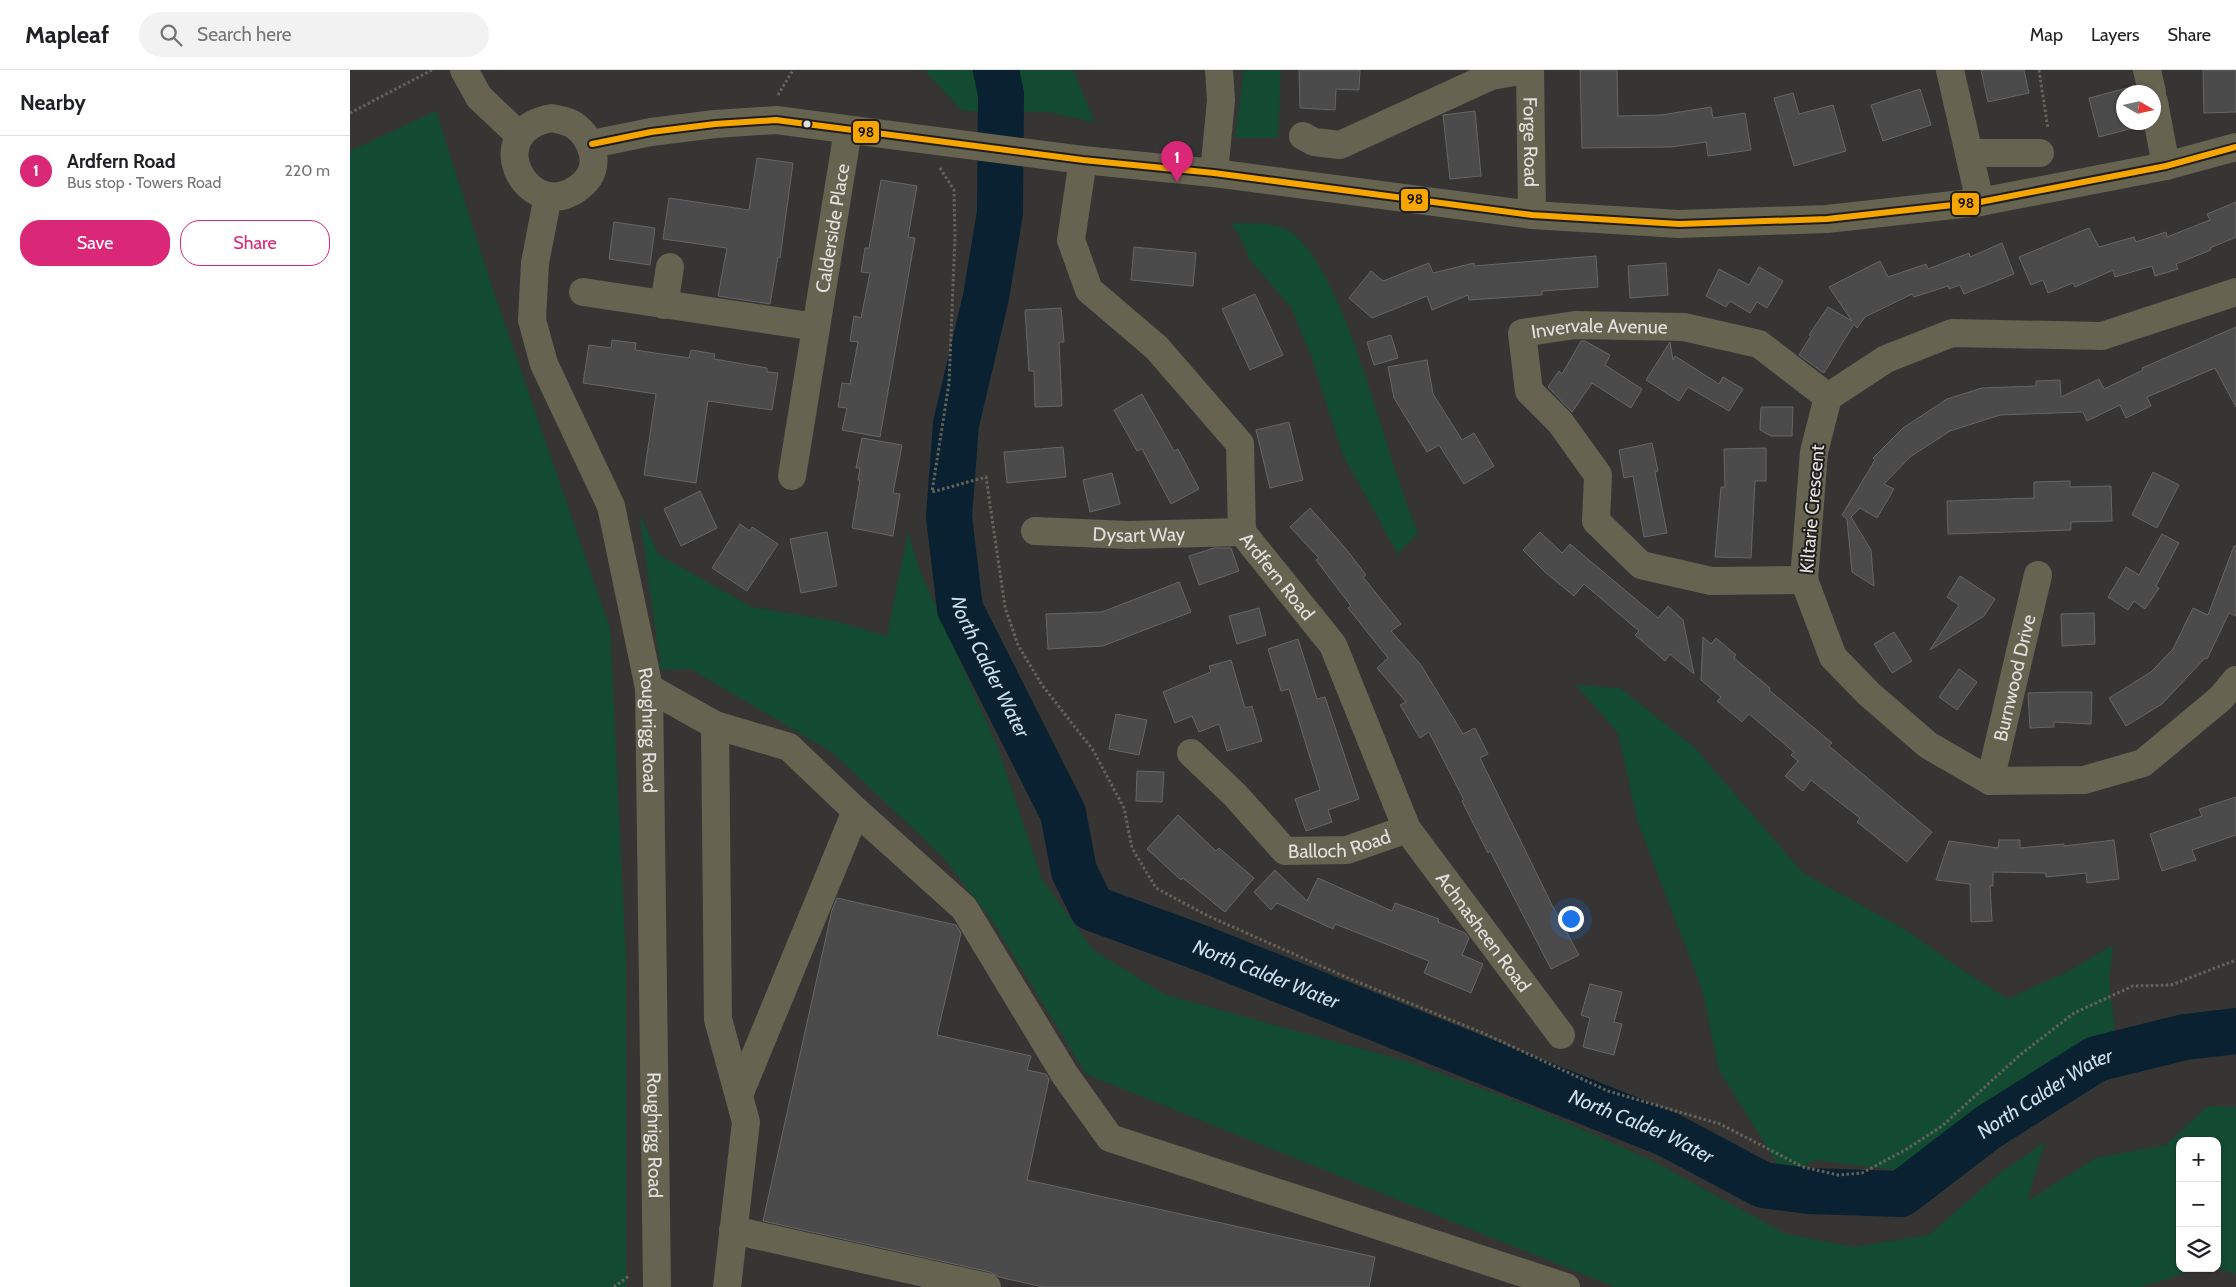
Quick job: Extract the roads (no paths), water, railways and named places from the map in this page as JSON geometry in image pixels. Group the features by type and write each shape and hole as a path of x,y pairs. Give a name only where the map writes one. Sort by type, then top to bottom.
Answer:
{"street":[{"path":"464,70 479,97 520,136"},
{"path":"1214,173 1221,100 1219,70"},
{"path":"1303,136 1314,142 1340,145 1491,76 1528,70"},
{"name":"Forge Road","path":"1528,70 1532,215"},
{"path":"1950,70 1980,202"},
{"path":"2147,70 2150,85"},
{"path":"552,118 574,125 592,144 594,160 591,172 584,184 570,193 548,196 534,191 525,184 518,172 515,151 520,136 526,128 539,121 552,118"},
{"path":"592,144 651,132 715,124 776,120 1083,160 1214,173 1532,215 1689,224 1827,219 1980,202 2166,166 2236,147"},
{"name":"Calderside Place","path":"792,476 848,130"},
{"path":"2159,130 2166,166"},
{"path":"1969,153 2040,153"},
{"name":"Ardfern Road","path":"1083,160 1071,240 1089,290 1157,348 1240,444 1242,532 1333,646 1407,829"},
{"name":"Roughrigg Road","path":"548,196 535,263 532,320 544,364 611,506 650,688 657,1287"},
{"path":"664,304 670,267"},
{"path":"583,292 816,327"},
{"path":"1828,397 1886,359 1952,333 2102,336 2236,292"},
{"name":"Invervale Avenue","path":"1804,580 1711,581 1641,565 1596,521 1598,474 1560,422 1529,391 1522,333 1575,326 1684,327 1759,344 1828,397"},
{"name":"Kiltarie Crescent","path":"1828,397 1814,452 1804,580 1833,657 1869,694 1928,745 1990,781"},
{"name":"Dysart Way","path":"1035,531 1128,535 1242,532"},
{"name":"Burnwood Drive","path":"1990,781 2038,576"},
{"path":"1990,781 2084,780 2143,763 2221,698 2236,680"},
{"path":"650,688 715,726 790,747 856,811 964,908 1066,1074 1110,1138 1566,1287"},
{"path":"715,726 718,1019 746,1122 727,1287"},
{"name":"Balloch Road","path":"1191,753 1236,796 1285,851 1347,850 1407,829"},
{"path":"739,1095 856,811"},
{"name":"Achnasheen Road","path":"1407,829 1562,1035"},
{"path":"733,1230 987,1287"}],"waterway":[{"name":"North Calder Water","path":"996,70 1001,94 1000,213 986,297 956,424 949,517 960,609 1063,813 1074,871 1092,908 1204,949 1667,1134 1763,1185 1809,1191 1901,1194 1987,1128 2096,1059 2185,1037 2236,1031"}],"place":[{"name":"Ardfern Road","path":"1177,182"}]}
